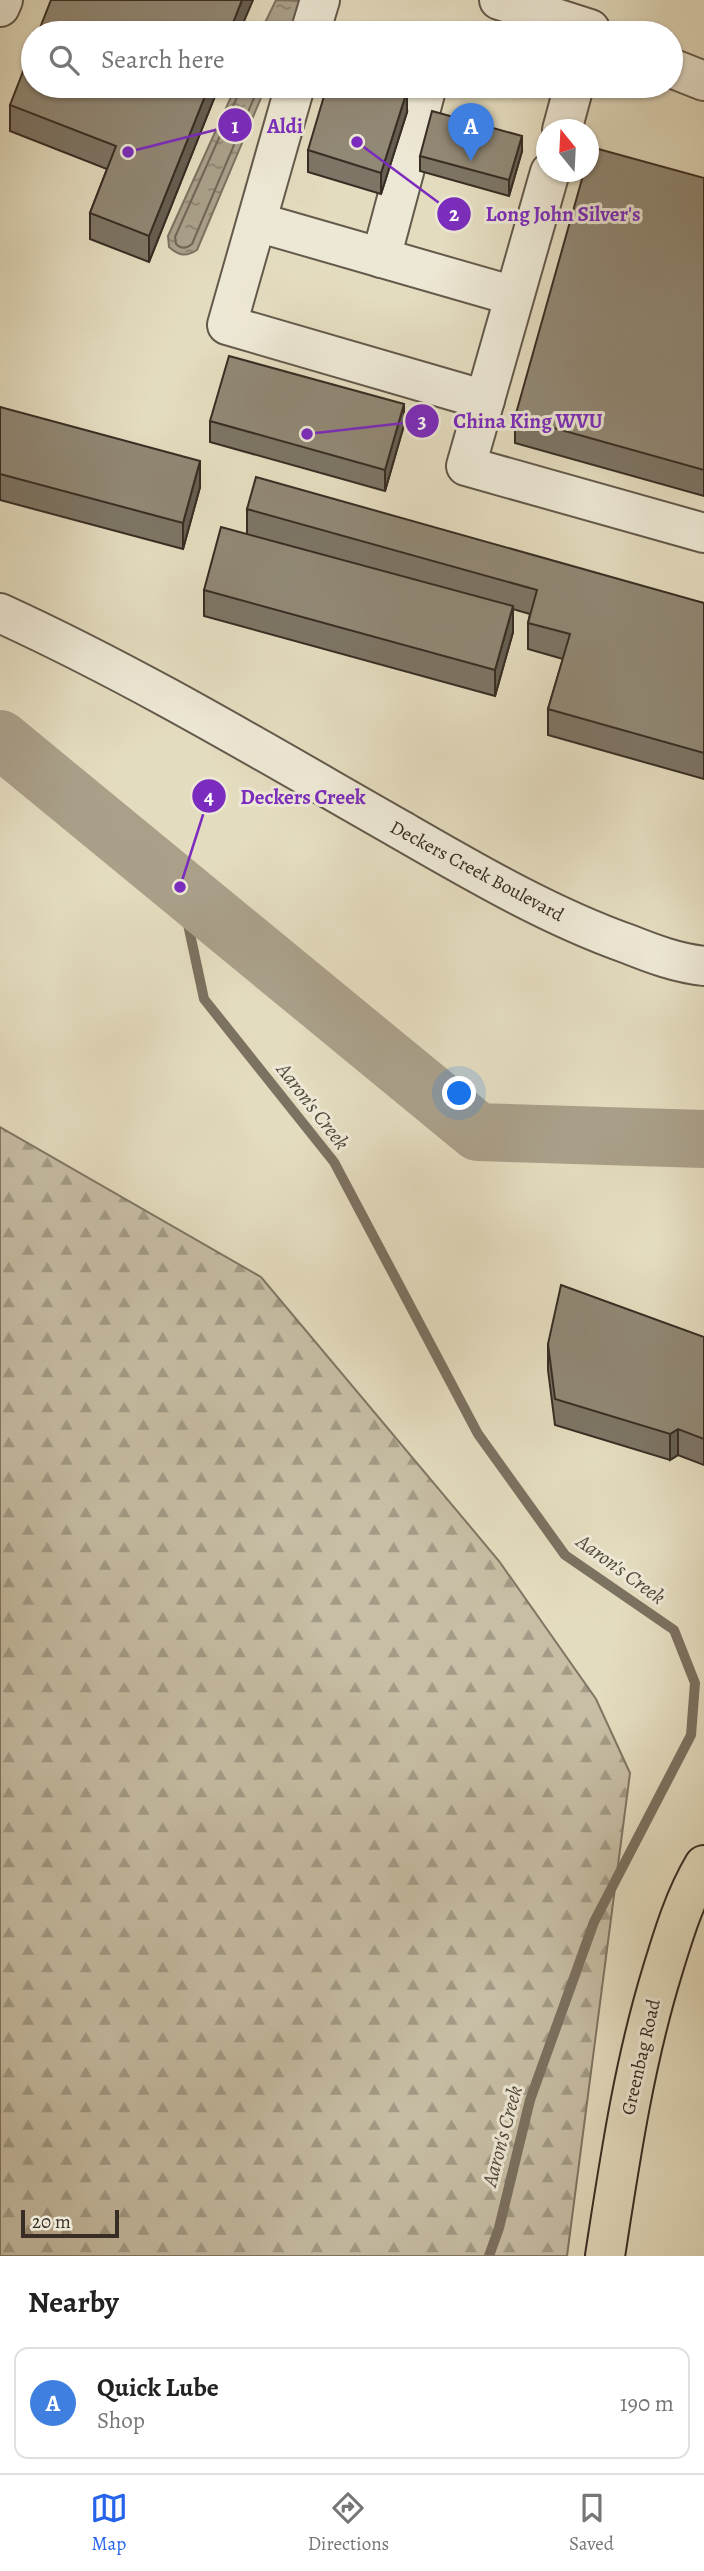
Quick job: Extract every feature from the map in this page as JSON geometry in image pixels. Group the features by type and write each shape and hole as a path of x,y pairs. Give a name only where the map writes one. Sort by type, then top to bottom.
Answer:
{"main road":[{"name":"Greenbag Road","path":"605,2256 627,2116 650,2012 674,1933 694,1881 704,1865"}],"street":[{"path":"0,7 3,0"},
{"path":"314,21 320,0"},
{"path":"499,0 593,21"},
{"path":"683,73 704,81"},
{"path":"292,98 227,325 485,400"},
{"path":"381,258 424,98"},
{"path":"565,119 571,98"},
{"path":"547,182 466,466 704,533"},
{"path":"257,222 514,296"},
{"name":"Deckers Creek Boulevard","path":"0,613 53,637 191,711 453,860 587,929 680,963 704,966"}],"green space":[{"path":"0,1127 261,1277 499,1561 596,1699 630,1773 567,2256 0,2256"}],"water":[{"path":"276,0 301,1 294,21 266,21"},
{"path":"231,98 261,98 197,250 189,254 179,254 169,247 168,236"}],"building":[{"path":"51,0 242,0 234,21 43,21"},
{"path":"21,77 21,98 204,98 149,236 90,213 116,146 10,105"},
{"path":"323,98 405,98 381,173 308,150"},
{"path":"432,111 522,136 509,180 420,156"},
{"path":"599,149 704,178 704,470 515,417 581,182 599,182"},
{"path":"229,356 404,404 385,470 210,421"},
{"path":"0,407 200,461 183,523 0,474"},
{"path":"256,477 704,603 704,753 548,709 570,634 528,623 537,590 247,509"},
{"path":"221,527 513,606 495,670 204,590"},
{"path":"561,1285 704,1337 704,1439 678,1429 670,1434 555,1399 548,1344"}],"waterway":[{"path":"0,739 478,1132 704,1139"},
{"name":"Aaron's Creek","path":"180,887 204,999 334,1162 478,1434 565,1555 674,1630 695,1683 691,1735 594,1922 530,2100 499,2228 489,2256"}],"place":[{"name":"Long John Silver's","path":"357,142"},
{"name":"Aldi","path":"128,152"},
{"name":"Quick Lube","path":"471,161"},
{"name":"China King WVU","path":"307,434"},
{"name":"Deckers Creek","path":"180,887"}]}
